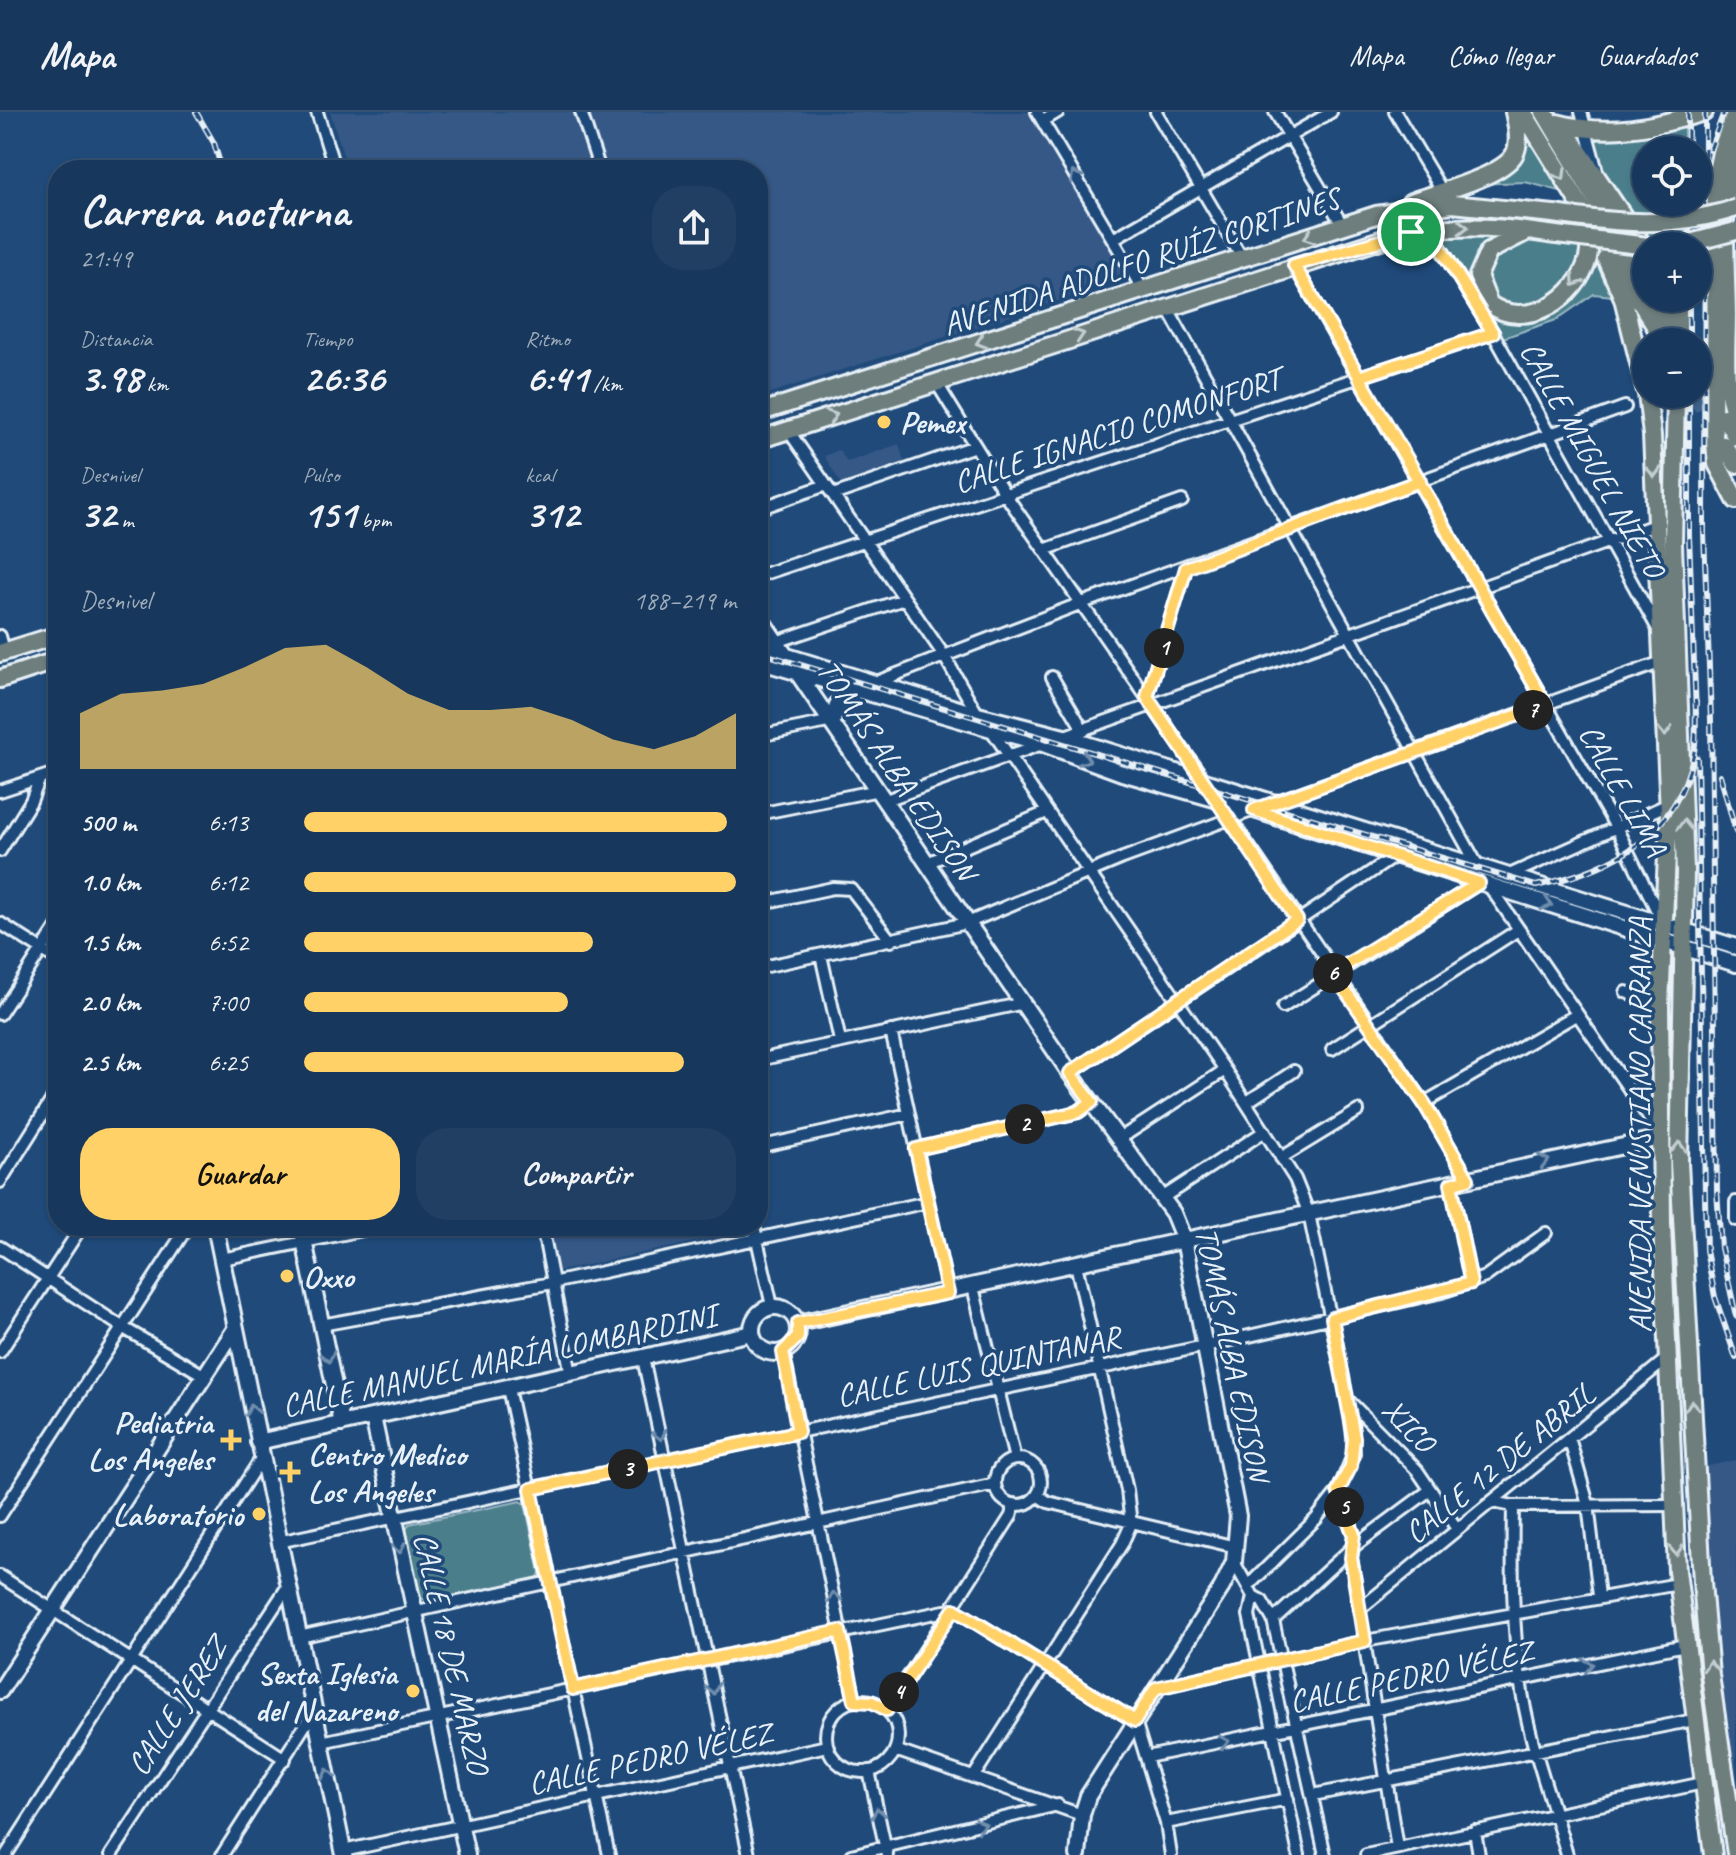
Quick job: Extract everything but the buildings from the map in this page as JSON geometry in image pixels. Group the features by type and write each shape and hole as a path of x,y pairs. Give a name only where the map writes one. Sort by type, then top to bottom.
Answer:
{"main road":[{"path":"1376,215 1495,171 1509,162 1518,140 1514,112"},
{"path":"1523,112 1657,328"},
{"path":"1551,117 1586,130 1636,128 1704,112"},
{"path":"1736,112 1723,143 1715,181 1713,424 1717,464 1736,500"},
{"path":"1551,117 1635,232"},
{"path":"1551,117 1632,259"},
{"path":"1736,141 1726,197 1725,376 1730,441 1736,464"},
{"name":"AVENIDA ADOLFO RUÍZ CORTINES","path":"768,410 1376,215 1452,204 1663,224 1697,220 1736,208"},
{"path":"1540,232 1498,244 1480,266 1483,296 1497,310 1518,315 1544,309 1577,282 1589,254 1580,208"},
{"name":"AVENIDA ADOLFO RUÍZ CORTINES","path":"768,437 1294,265 1429,229 1480,227 1632,246"},
{"path":"1712,238 1736,231"},
{"name":"AVENIDA VENUSTIANO CARRANZA","path":"1599,238 1623,298 1632,335"},
{"path":"1727,323 1736,299"},
{"path":"1663,312 1671,325"},
{"name":"AVENIDA VENUSTIANO CARRANZA","path":"1647,408 1668,806 1660,1005 1660,1136 1674,1505 1685,1645 1715,1851"},
{"name":"AVENIDA VENUSTIANO CARRANZA","path":"1676,408 1673,543 1683,792 1679,1163 1695,1479 1710,1675 1736,1854"},
{"path":"1,647 48,637"},
{"path":"0,679 48,663"}],"street":[{"path":"317,112 332,160"},
{"path":"581,112 597,160"},
{"path":"1058,112 1040,116 1143,290"},
{"path":"1156,112 1242,258"},
{"path":"1275,112 1343,226"},
{"path":"1113,239 1331,112"},
{"path":"1395,112 1442,191"},
{"path":"1581,112 1601,188"},
{"name":"CALLE MIGUEL NIETO","path":"1429,229 1551,434 1660,633"},
{"name":"CALLE LIMA","path":"1294,265 1617,829 1663,933"},
{"path":"798,1323 1451,1184 1660,1136 1482,879 1417,753 1167,307"},
{"name":"CALLE IGNACIO COMONFORT","path":"768,573 1493,333"},
{"path":"936,382 1005,494 1424,1103 1468,1179"},
{"path":"874,683 943,654 1625,407"},
{"path":"788,430 943,654 978,715"},
{"path":"833,495 975,446"},
{"path":"768,505 826,485"},
{"path":"1044,550 1182,501"},
{"path":"1064,737 1150,701 1349,635 1655,525"},
{"path":"1150,701 1186,568"},
{"path":"776,642 904,599"},
{"name":"TOMÁS ALBA EDISON","path":"768,630 833,721 1070,1073 1162,1198 1184,1240 1236,1501 1235,1555 1222,1587 1088,1796 1082,1815 1078,1855"},
{"path":"768,650 978,715 1064,737 1273,803 1482,879 1505,877 1617,829 1668,806 1683,792"},
{"path":"768,659 785,655"},
{"path":"768,966 967,923 1090,871 1662,662"},
{"path":"768,664 1043,744 1122,773 1254,810 1395,856 1663,933"},
{"path":"1052,677 1084,731"},
{"path":"768,734 833,721 837,705 849,687"},
{"path":"992,731 1247,1102 1301,1190 1309,1214 1332,1318 1354,1453 1338,1491 1316,1519 1249,1585"},
{"path":"768,812 882,795 1043,744"},
{"path":"0,791 48,775"},
{"path":"0,851 31,801 40,778"},
{"path":"927,863 1047,812"},
{"path":"1070,1073 1395,856"},
{"path":"1505,877 1681,939 1736,964"},
{"path":"1283,1007 1482,879"},
{"path":"768,902 833,888 851,889 891,941"},
{"path":"0,923 48,954"},
{"path":"1332,1049 1518,930"},
{"path":"1681,939 1736,947"},
{"path":"0,1014 48,941"},
{"path":"821,955 840,1041"},
{"path":"1626,992 1660,1005"},
{"path":"768,1058 1024,1003"},
{"path":"1424,1103 1576,1015"},
{"path":"891,1031 948,1293"},
{"path":"1119,1139 1225,1070"},
{"path":"1247,1102 1294,1071"},
{"path":"916,1149 1078,1112 1092,1102"},
{"path":"0,1182 48,1106"},
{"path":"1281,1158 1358,1111"},
{"path":"768,1145 909,1114"},
{"path":"1162,1198 1265,1131"},
{"path":"1451,1184 1471,1283"},
{"path":"321,1325 552,1283 928,1202"},
{"path":"1736,1202 1736,1220"},
{"name":"CALLE LUIS QUINTANAR","path":"278,1542 666,1462 1097,1366 1332,1318 1471,1283 1497,1270 1546,1233"},
{"path":"0,1352 75,1236"},
{"path":"0,1516 181,1236"},
{"path":"217,1236 343,1853"},
{"path":"303,1236 342,1424"},
{"path":"222,1259 333,1236"},
{"path":"544,1236 571,1374"},
{"path":"756,1236 772,1306"},
{"path":"0,1247 122,1327 205,1376"},
{"path":"974,1776 1043,1662 1116,1555 1131,1524 1127,1490 1076,1264"},
{"path":"973,1287 1015,1459"},
{"path":"772,1306 788,1310 798,1323 798,1337 783,1352 761,1348 752,1333 754,1319 772,1306"},
{"path":"0,1691 235,1329"},
{"name":"CALLE MANUEL MARÍA LOMBARDINI","path":"258,1442 752,1333"},
{"path":"783,1352 855,1701"},
{"name":"CALLE 12 DE ABRIL","path":"1361,1608 1570,1441 1669,1357"},
{"path":"643,1358 749,1855"},
{"path":"508,1388 609,1855"},
{"name":"XICO","path":"1347,1399 1392,1442 1457,1529"},
{"name":"CALLE 18 DE MARZO","path":"373,1417 467,1855"},
{"path":"1570,1441 1588,1504 1599,1596"},
{"path":"6,1855 262,1457"},
{"path":"1015,1459 1030,1461 1040,1473 1037,1495 1026,1503 1014,1504 1001,1497 995,1484 1002,1465 1015,1459"},
{"path":"299,1637 995,1484"},
{"path":"1273,1620 1353,1547 1430,1490"},
{"path":"1338,1491 1354,1535 1351,1558 1397,1848"},
{"path":"1037,1495 1048,1502 1235,1555 1253,1596 1249,1615 1299,1855"},
{"path":"1493,1502 1513,1506 1674,1505"},
{"path":"887,1710 954,1609 1011,1516 1014,1504"},
{"path":"1513,1506 1520,1679 1536,1751 1567,1855"},
{"path":"0,1576 285,1759"},
{"path":"1156,1688 1515,1611 1678,1584"},
{"name":"CALLE JEREZ","path":"111,1855 288,1586"},
{"path":"1253,1596 1262,1601 1273,1620 1325,1855"},
{"path":"321,1742 954,1609 1135,1721 1166,1823 1171,1855"},
{"name":"CALLE PEDRO VÉLEZ","path":"1147,1757 1375,1712 1685,1645"},
{"path":"855,1701 872,1702 887,1710 897,1729 895,1750 885,1764 869,1771 848,1769 832,1756 827,1746 829,1723 844,1705 855,1701"},
{"path":"222,1855 314,1711"},
{"path":"1313,1795 1694,1720"},
{"name":"CALLE PEDRO VÉLEZ","path":"343,1853 827,1746"},
{"path":"895,1750 1082,1815"},
{"path":"869,1771 887,1851"},
{"path":"1366,1855 1703,1783"},
{"path":"1166,1823 1288,1799"},
{"path":"851,1855 887,1851 1058,1805"},
{"path":"1475,1831 1479,1855"}],"shaded area":[{"path":"330,112 1035,112 1132,277 768,394 768,160 345,160"},
{"path":"899,444 906,467 844,488 824,456 839,450 847,462"},
{"path":"552,1236 723,1236 559,1271"},
{"path":"1736,1460 1736,1790 1722,1709 1703,1467"}],"green space":[{"path":"1684,124 1684,136 1632,136 1632,216 1685,216 1685,232 1642,232 1607,180 1593,141"},
{"path":"1524,132 1560,191 1525,182 1476,184 1505,172 1519,161 1525,144"},
{"path":"1500,233 1476,253 1473,289 1441,235"},
{"path":"1528,241 1581,246 1572,274 1553,293 1539,301 1510,305 1499,301 1490,292 1486,278 1488,258 1503,248"},
{"path":"1595,256 1613,296 1594,294 1556,320 1503,338 1478,297 1486,309 1551,310"},
{"path":"521,1501 525,1504 540,1572 538,1578 427,1601 420,1597 406,1530 409,1524"}],"tunnel":[{"path":"1712,397 1715,402"},
{"path":"1703,408 1716,430"}],"railway":[{"path":"196,112 214,143 219,160"},
{"path":"1688,112 1688,136"},
{"path":"1705,112 1704,533 1711,720 1717,1190 1721,1248 1736,1316"},
{"path":"1712,145 1724,112"},
{"path":"1689,216 1689,232"},
{"path":"1689,312 1689,328"},
{"path":"1689,408 1689,535 1696,714"},
{"path":"768,655 1536,886 1591,870 1615,859 1657,827 1673,806 1685,781 1695,746 1696,702"},
{"path":"1697,758 1706,1250 1715,1297 1736,1358"},
{"path":"1720,775 1736,832"}],"place":[{"name":"Pemex","path":"884,422"},
{"name":"Oxxo","path":"287,1276"},
{"name":"Pediatria Los Angeles","path":"231,1440"},
{"name":"Centro Medico Los Angeles","path":"290,1472"},
{"name":"Laboratorio","path":"259,1514"},
{"name":"Sexta Iglesia del Nazareno","path":"413,1691"}],"route":[{"path":"1411,232 1294,265 1359,377 1420,481 1186,568 1147,697 1297,920 1070,1073 1092,1102 1078,1112 916,1149 948,1293 798,1323 798,1337 783,1352 798,1432 531,1489 573,1689 840,1631 855,1701 872,1702 887,1710 954,1609 1135,1721 1156,1688 1365,1641 1351,1558 1354,1535 1338,1491 1351,1466 1354,1438 1332,1318 1471,1283 1451,1184 1468,1179 1424,1103 1333,973 1479,883 1254,810 1546,705 1420,481 1389,429 1359,377 1493,333 1429,229 1411,232"}]}
